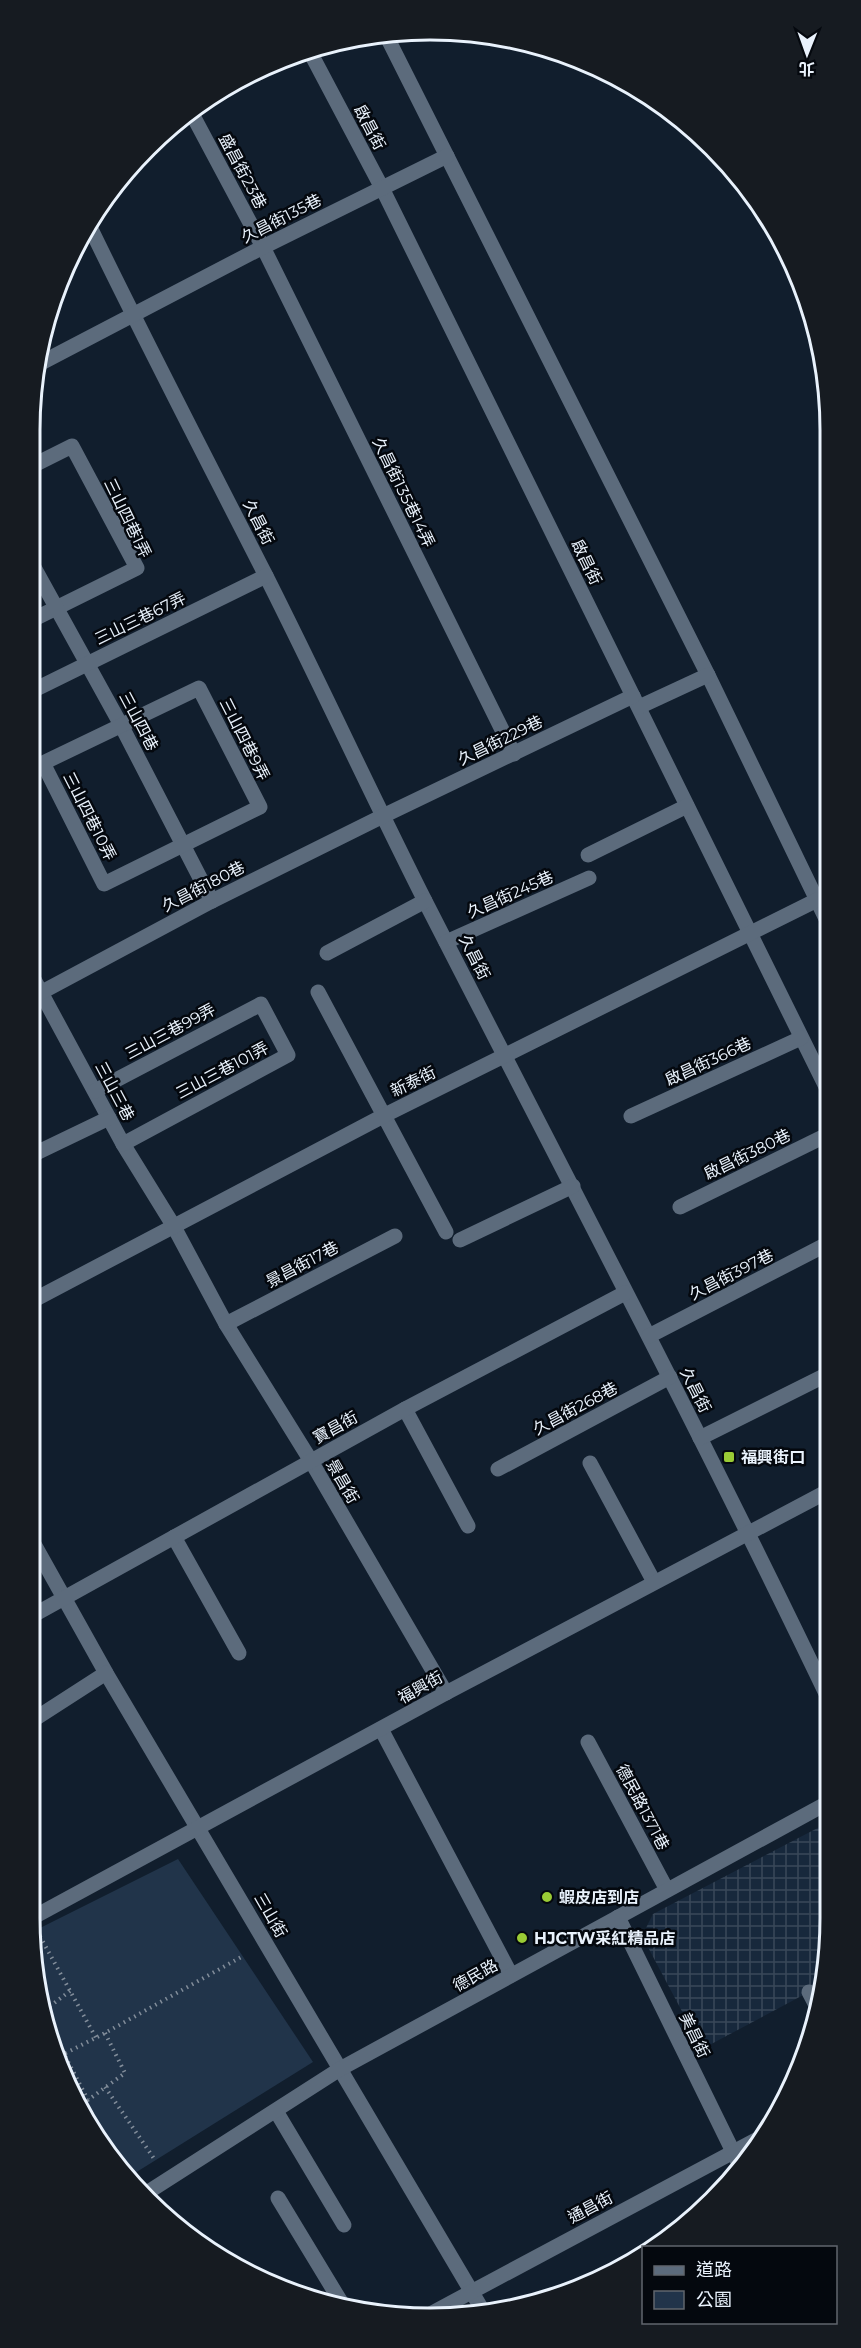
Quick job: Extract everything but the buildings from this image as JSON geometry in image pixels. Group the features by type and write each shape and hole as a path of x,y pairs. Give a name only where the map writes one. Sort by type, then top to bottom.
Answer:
{"street":[{"path":"390,43 708,675 820,906"},
{"name":"啟昌街","path":"314,59 382,188 820,1075"},
{"name":"盛昌街23巷","path":"195,120 263,247"},
{"name":"久昌街135巷","path":"47,360 263,247 447,156"},
{"name":"久昌街","path":"93,234 132,316 266,576 425,901 670,1377 820,1681"},
{"name":"久昌街135巷14弄","path":"263,247 514,754"},
{"name":"三山四巷1弄","path":"40,462 72,446 137,568 56,608"},
{"name":"三山三巷67弄","path":"40,688 266,576"},
{"name":"三山四巷","path":"40,578 88,663 212,901"},
{"path":"40,616 56,608"},
{"name":"久昌街229巷","path":"383,816 514,754 636,701 708,675"},
{"name":"三山四巷9弄","path":"121,725 199,688 260,807 184,845"},
{"name":"三山四巷10弄","path":"121,725 43,763 104,884 184,845"},
{"path":"588,855 687,806"},
{"name":"久昌街180巷","path":"42,992 212,901 383,816"},
{"name":"久昌街245巷","path":"447,942 589,878"},
{"name":"新泰街","path":"40,1297 172,1225 385,1115 817,900"},
{"path":"327,952 425,901"},
{"name":"三山三巷","path":"40,989 123,1144 172,1225"},
{"path":"318,992 453,1236 573,1186"},
{"name":"三山三巷99弄","path":"95,1091 261,1004"},
{"name":"三山三巷101弄","path":"123,1144 288,1055 261,1004"},
{"name":"啟昌街366巷","path":"631,1116 801,1038"},
{"path":"40,1151 109,1118"},
{"name":"啟昌街380巷","path":"680,1207 820,1138"},
{"name":"景昌街","path":"172,1225 226,1324 311,1461 446,1693"},
{"name":"景昌街17巷","path":"226,1324 394,1236"},
{"name":"久昌街397巷","path":"649,1336 820,1248"},
{"name":"寶昌街","path":"40,1611 311,1461 625,1293"},
{"name":"久昌街268巷","path":"498,1470 670,1377"},
{"path":"700,1438 820,1378"},
{"path":"405,1410 468,1526"},
{"path":"590,1463 654,1582"},
{"name":"福興街","path":"40,1920 199,1828 446,1693 820,1495"},
{"path":"174,1538 239,1653"},
{"name":"三山街","path":"40,1555 106,1673 479,2304"},
{"path":"40,1716 106,1673"},
{"path":"381,1730 512,1975"},
{"name":"德民路1371巷","path":"588,1742 667,1890"},
{"name":"德民路","path":"152,2190 340,2069 820,1807"},
{"name":"美昌街","path":"618,1917 736,2160"},
{"path":"809,1992 812,1998"},
{"path":"276,2110 344,2225"},
{"name":"通昌街","path":"441,2308 749,2143"},
{"path":"278,2198 337,2296"}],"path":[{"path":"41,1938 96,2038"},
{"path":"65,2054 243,1956"},
{"path":"51,2006 70,1991"},
{"path":"68,2063 87,2100 125,2073 105,2033"},
{"path":"105,2087 155,2160"}],"shaded area":[{"path":"820,1827 820,1943 814,1989 702,2049 642,1936 653,1914"}],"green space":[{"path":"178,1859 313,2062 135,2173 106,2134 70,2067 48,1994 40,1928"}],"place":[{"name":"福興街口","path":"729,1457"},
{"name":"蝦皮店到店","path":"547,1897"},
{"name":"HJCTW采紅精品店","path":"522,1938"}]}
